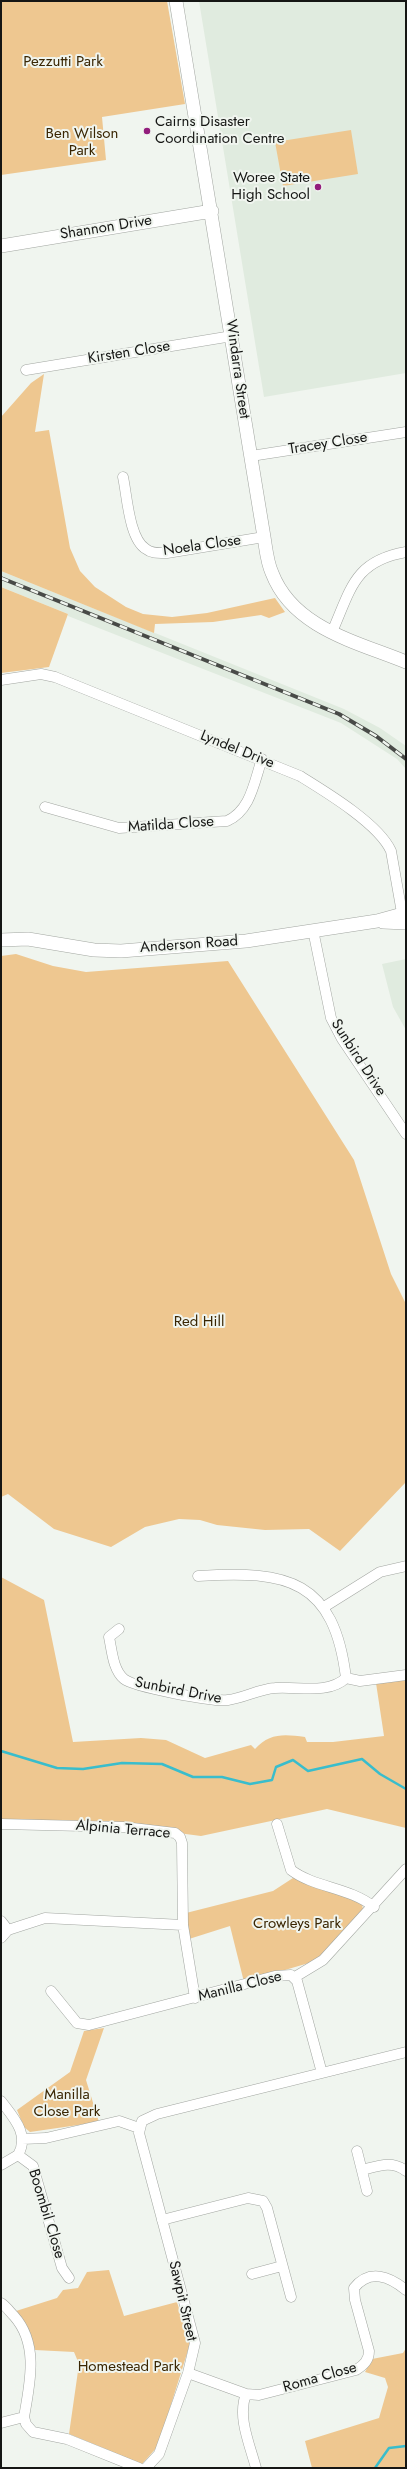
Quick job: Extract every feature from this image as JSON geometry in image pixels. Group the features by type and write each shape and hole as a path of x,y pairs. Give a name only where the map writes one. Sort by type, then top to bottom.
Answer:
{"street":[{"name":"Windarra Street","path":"176,1 212,210 264,537 271,572 286,599 302,616 332,632 406,662"},
{"name":"Shannon Drive","path":"1,246 212,210"},
{"name":"Kirsten Close","path":"26,370 232,336"},
{"name":"Tracey Close","path":"251,456 406,432"},
{"name":"Noela Close","path":"123,477 133,531 144,549 153,553 167,553 264,537"},
{"path":"332,632 357,576 378,559 406,552"},
{"name":"Lyndel Drive","path":"1,680 33,675 55,677 262,759 300,776 322,790 378,832 387,842 392,851 404,918"},
{"name":"Matilda Close","path":"45,807 119,828 227,820 236,816 246,805 262,759"},
{"name":"Anderson Road","path":"1,940 28,939 94,950 112,951 231,943 404,918"},
{"name":"Sunbird Drive","path":"314,930 326,1001 335,1027 406,1134"},
{"path":"324,1607 380,1572 406,1566"},
{"path":"198,1576 284,1580 310,1592 324,1607 338,1637 346,1678 360,1681 406,1675"},
{"name":"Sunbird Drive","path":"119,1628 109,1637 116,1667 124,1679 137,1685 224,1700 270,1688 333,1686 346,1678"},
{"name":"Alpinia Terrace","path":"1,1824 124,1827 175,1833 180,1837 182,1843 183,1925 195,1998"},
{"path":"277,1824 291,1870 303,1877 352,1894 374,1907"},
{"path":"295,1977 323,1960 374,1907 406,1869"},
{"path":"1,1921 4,1934 45,1918 183,1925"},
{"name":"Manilla Close","path":"51,1991 77,2023 89,2026 276,1976 285,1975 295,1977 322,2072"},
{"path":"22,2139 46,2138 119,2121 139,2128 148,2117 157,2114 405,2051"},
{"path":"1,2101 17,2121 22,2139 18,2155 1,2165"},
{"name":"Sawpit Street","path":"139,2128 195,2342 188,2373 159,2454 146,2468"},
{"path":"356,2151 367,2191"},
{"name":"Boombil Close","path":"18,2155 34,2166 62,2268 69,2278"},
{"path":"362,2170 383,2164 399,2165 406,2171"},
{"path":"162,2220 256,2198 263,2201 267,2208 290,2297"},
{"path":"252,2274 282,2266"},
{"name":"Roma Close","path":"188,2373 246,2394 259,2395 356,2370 364,2365 369,2357 369,2351 355,2300 354,2288 362,2281 378,2276 391,2278 406,2290"},
{"path":"1,2303 19,2321 30,2347 31,2370 24,2417 26,2424 33,2432 76,2442 139,2468"},
{"path":"246,2394 242,2403 243,2416 256,2468"},
{"path":"1,2423 24,2417"}],"shaded area":[{"name":"Woree State High School","path":"199,1 406,1 406,373 264,397"},
{"path":"1,571 344,709 380,728 406,746 406,769 397,759 341,723 68,616 68,614 1,587"},
{"path":"406,959 406,1030 393,1007 382,964"}],"green space":[{"name":"Pezzutti Park","path":"1,1 167,1 185,104 102,117 106,160 1,175"},
{"path":"351,130 358,174 283,186 275,142"},
{"path":"44,374 35,432 49,430 70,548 80,571 95,587 126,607 143,614 172,617 207,613 275,598 285,612 269,618 261,615 213,622 155,624 154,633 1,571 1,417 31,383"},
{"path":"1,587 68,614 49,667 1,673"},
{"name":"Red Hill","path":"16,954 53,966 86,972 228,961 354,1160 391,1274 406,1304 406,1482 340,1551 309,1529 265,1530 217,1525 200,1520 179,1519 145,1527 111,1547 54,1529 8,1494 1,1497 1,956"},
{"path":"1,1577 44,1600 73,1742 141,1738 166,1740 205,1758 251,1745 255,1749 271,1737 284,1735 305,1737 307,1742 333,1742 384,1736 376,1683 406,1679 406,1828 327,1809 201,1836 109,1824 1,1822"},
{"name":"Crowleys Park","path":"293,1878 361,1901 363,1909 319,1960 244,1982 230,1926 189,1939 186,1913 273,1891"},
{"name":"Manilla Close Park","path":"104,2028 86,2080 99,2122 30,2132 24,2127 17,2110 70,2072 84,2031"},
{"name":"Homestead Park","path":"109,2270 124,2316 177,2302 190,2344 158,2446 142,2464 69,2434 79,2364 74,2352 35,2350 27,2328 16,2311 57,2298 63,2290 78,2288 87,2272"},
{"path":"406,2348 406,2468 312,2468 305,2441 379,2418 388,2387 385,2378 365,2372 372,2359 403,2353"}],"waterway":[{"path":"1,1751 57,1768 83,1769 122,1763 162,1764 193,1777 222,1777 250,1784 272,1780 276,1767 293,1760 308,1771 362,1759 380,1774 406,1789"},
{"path":"375,2468 389,2448 406,2446"}],"railway":[{"path":"1,578 339,714 376,736 406,759"}],"place":[{"name":"Cairns Disaster Coordination Centre","path":"147,131"},
{"name":"Woree State High School","path":"318,187"}],"park label":[{"name":"Ben Wilson Park","path":"82,142"}]}
